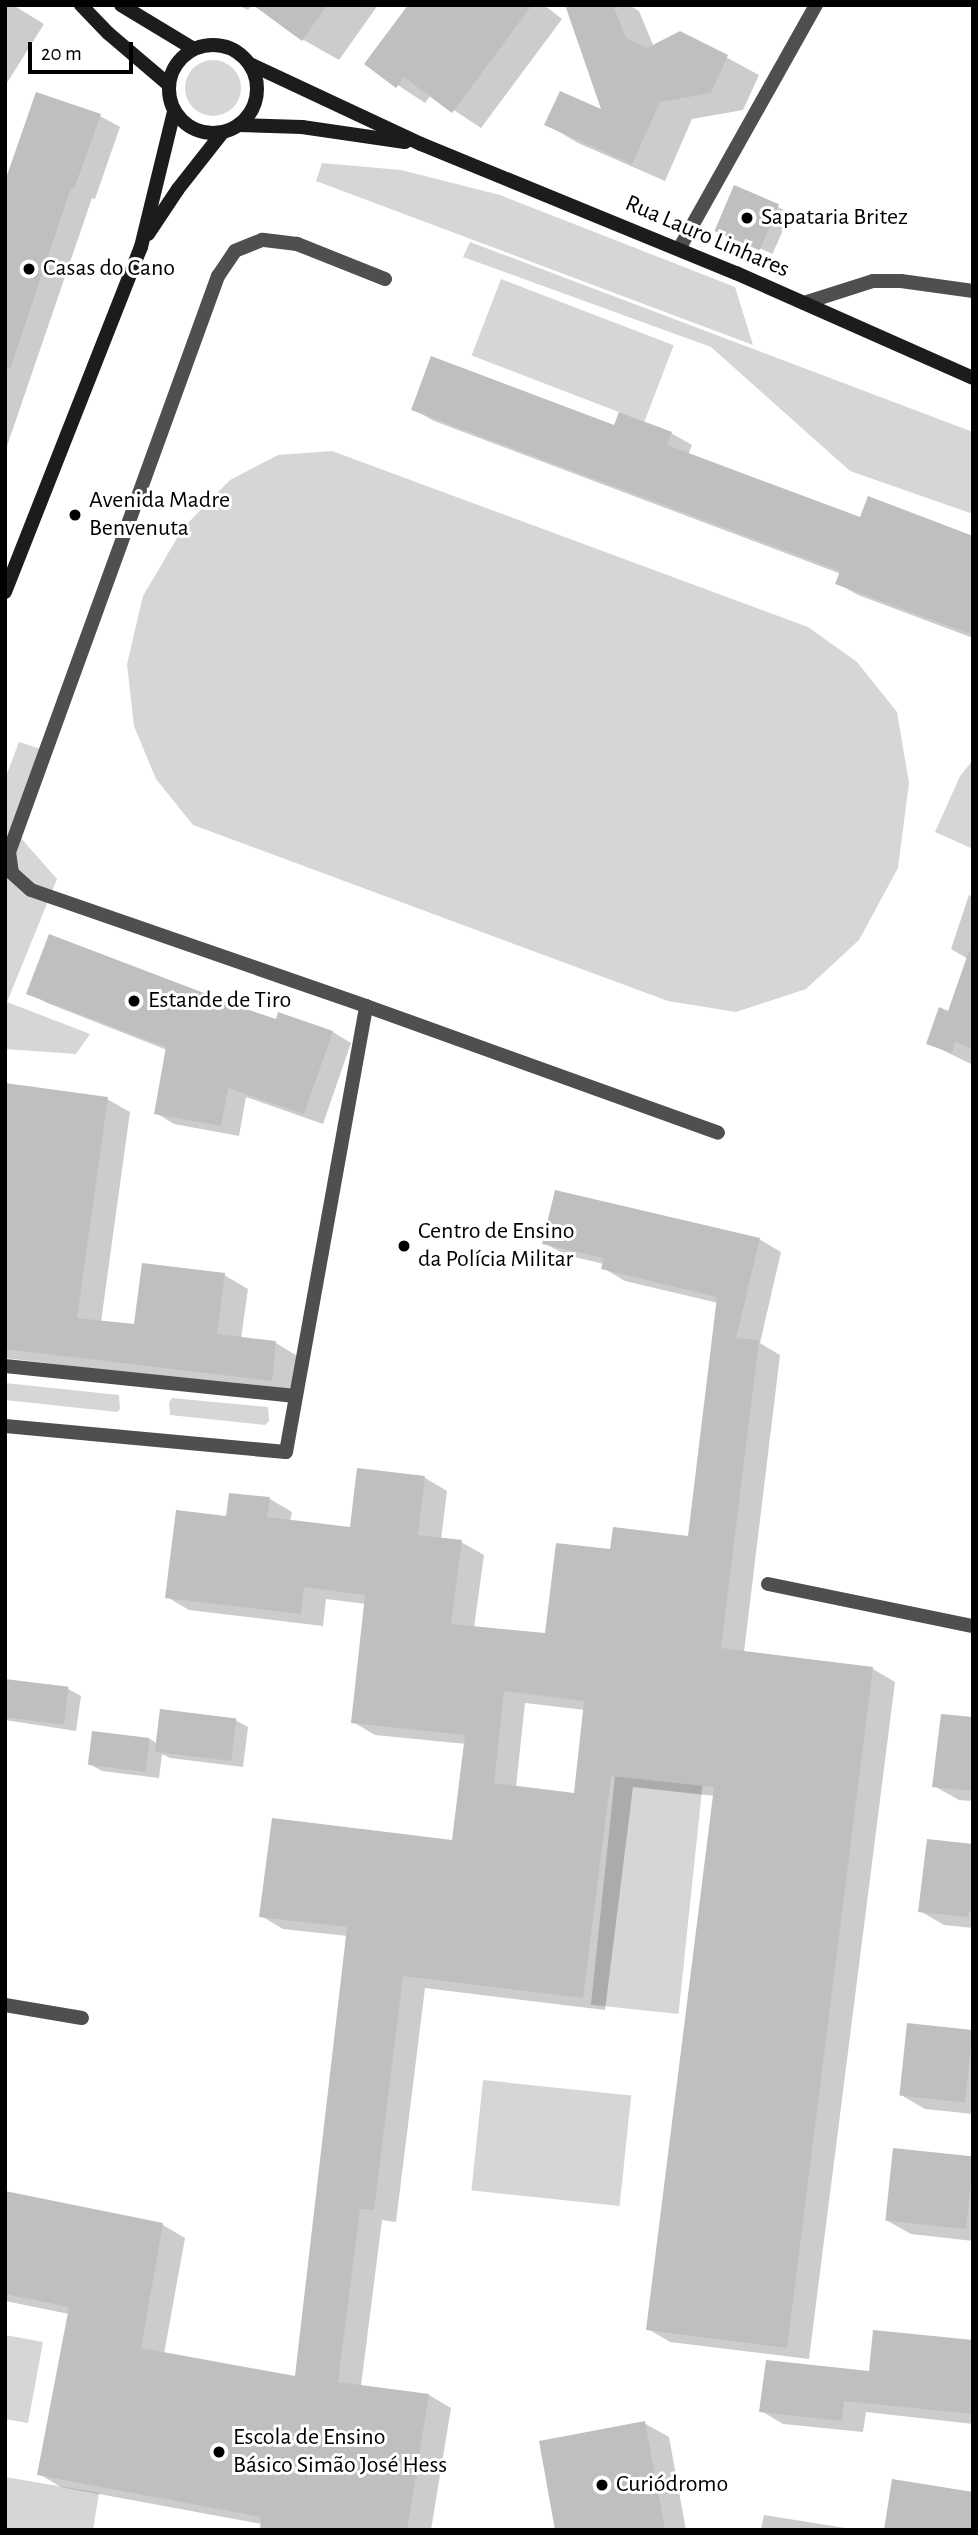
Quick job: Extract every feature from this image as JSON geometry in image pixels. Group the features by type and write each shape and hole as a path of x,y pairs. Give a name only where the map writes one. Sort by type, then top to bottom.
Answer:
{"main road":[{"path":"81,5 108,33 169,85"},
{"path":"121,5 194,49"},
{"path":"5,592 141,247 174,112 169,85 173,70 181,58 194,49 214,44 234,50 250,64 257,90 254,104 238,125 222,133 178,189 141,247"},
{"name":"Rua Lauro Linhares","path":"250,64 421,144 679,249 973,378"},
{"path":"174,112 186,125 203,132 222,133"},
{"name":"Rua Lauro Linhares","path":"238,125 302,127 421,144"}],"street":[{"path":"679,249 816,5"},
{"path":"385,279 297,243 262,240 235,251 218,276 9,852 12,873 31,890 366,1006 718,1133"},
{"path":"804,303 873,281 901,281 973,291"},
{"path":"5,1426 286,1452 366,1006"},
{"path":"5,1366 295,1396"},
{"path":"768,1584 973,1626"},
{"path":"5,2005 82,2018"}],"shaded area":[{"path":"213,60 224,62 233,68 239,77 239,99 233,108 224,114 213,116 202,114 193,108 187,99 185,88 187,77 193,68 202,62"},
{"path":"322,163 401,170 500,195 735,287 753,345 316,181"},
{"path":"470,242 973,432 973,514 850,471 711,347 463,257"},
{"path":"501,279 674,345 644,422 472,356"},
{"path":"332,451 808,627 857,662 897,712 909,783 898,868 859,940 806,989 736,1012 668,1001 193,825 156,779 134,726 127,664 143,596 183,528 230,480 278,455"},
{"path":"19,742 50,752 20,837 57,879 7,1002 90,1034 76,1054 5,1049 5,779"},
{"path":"973,760 973,849 935,832 960,776"},
{"path":"5,1383 119,1395 120,1409 117,1412 5,1400"},
{"path":"172,1398 268,1407 269,1421 265,1425 170,1415 169,1403"},
{"path":"615,1776 703,1785 678,2014 591,2005"},
{"path":"483,2080 631,2096 620,2206 471,2190"},
{"path":"5,2335 43,2342 28,2423 5,2419"},
{"path":"5,2477 99,2493 93,2530 5,2530"}],"building":[{"path":"253,5 327,5 302,41"},
{"path":"408,5 532,5 452,113 404,77 396,88 364,64"},
{"path":"565,5 613,5 626,38 647,48 680,31 728,55 711,93 660,102 632,164 544,125 560,91 601,109"},
{"path":"36,92 101,114 74,189 71,188 10,369 5,368 5,181"},
{"name":"Sapataria Britez","path":"734,185 779,204 760,250 714,231"},
{"path":"431,356 614,425 619,412 672,432 667,445 860,517 868,496 973,536 973,635 835,584 840,571 411,410"},
{"path":"49,934 246,1009 276,1019 278,1012 333,1031 304,1114 228,1088 221,1126 154,1114 166,1047 26,994"},
{"path":"969,951 973,951 973,1049 955,1042 952,1053 926,1044 939,1007 948,1011"},
{"path":"5,1083 108,1097 77,1318 134,1324 142,1263 225,1273 217,1334 276,1341 272,1381 5,1349"},
{"path":"555,1190 760,1238 736,1338 759,1340 721,1648 873,1667 787,2348 646,2330 714,1787 611,1776 583,1998 403,1976 374,2210 360,2209 338,2382 429,2394 407,2530 260,2530 261,2517 37,2475 69,2307 5,2294 5,2191 163,2223 141,2348 295,2376 347,1927 259,1917 272,1818 452,1840 465,1735 351,1723 365,1595 304,1587 301,1614 165,1598 176,1510 226,1516 229,1493 270,1497 267,1517 350,1527 357,1468 425,1476 418,1535 462,1540 451,1624 545,1633 556,1543 610,1549 613,1527 688,1536 717,1297 601,1269 604,1258 542,1244","holes":["504,1691 584,1701 574,1793 494,1783"]},
{"path":"5,1679 69,1687 64,1725 5,1717"},
{"path":"160,1709 236,1718 231,1761 155,1752"},
{"path":"941,1714 973,1717 973,1791 932,1787"},
{"path":"92,1731 150,1738 145,1772 88,1765"},
{"path":"927,1839 973,1844 973,1912 969,1912 968,1917 918,1912"},
{"path":"907,2023 973,2030 965,2102 899,2096"},
{"path":"893,2148 973,2156 966,2229 885,2221"},
{"path":"873,2330 973,2340 973,2414 844,2401 842,2421 759,2412 766,2360 869,2371"},
{"name":"Curiódromo","path":"645,2421 665,2530 555,2530 539,2441"},
{"path":"892,2479 973,2492 973,2530 884,2530"}],"place":[{"name":"Sapataria Britez","path":"747,218"},
{"name":"Casas do Cano","path":"29,269"},
{"name":"Avenida Madre Benvenuta","path":"75,515"},
{"name":"Estande de Tiro","path":"134,1001"},
{"name":"Centro de Ensino da Polícia Militar","path":"404,1246"},
{"name":"Escola de Ensino Básico Simão José Hess","path":"219,2452"},
{"name":"Curiódromo","path":"602,2485"}]}
